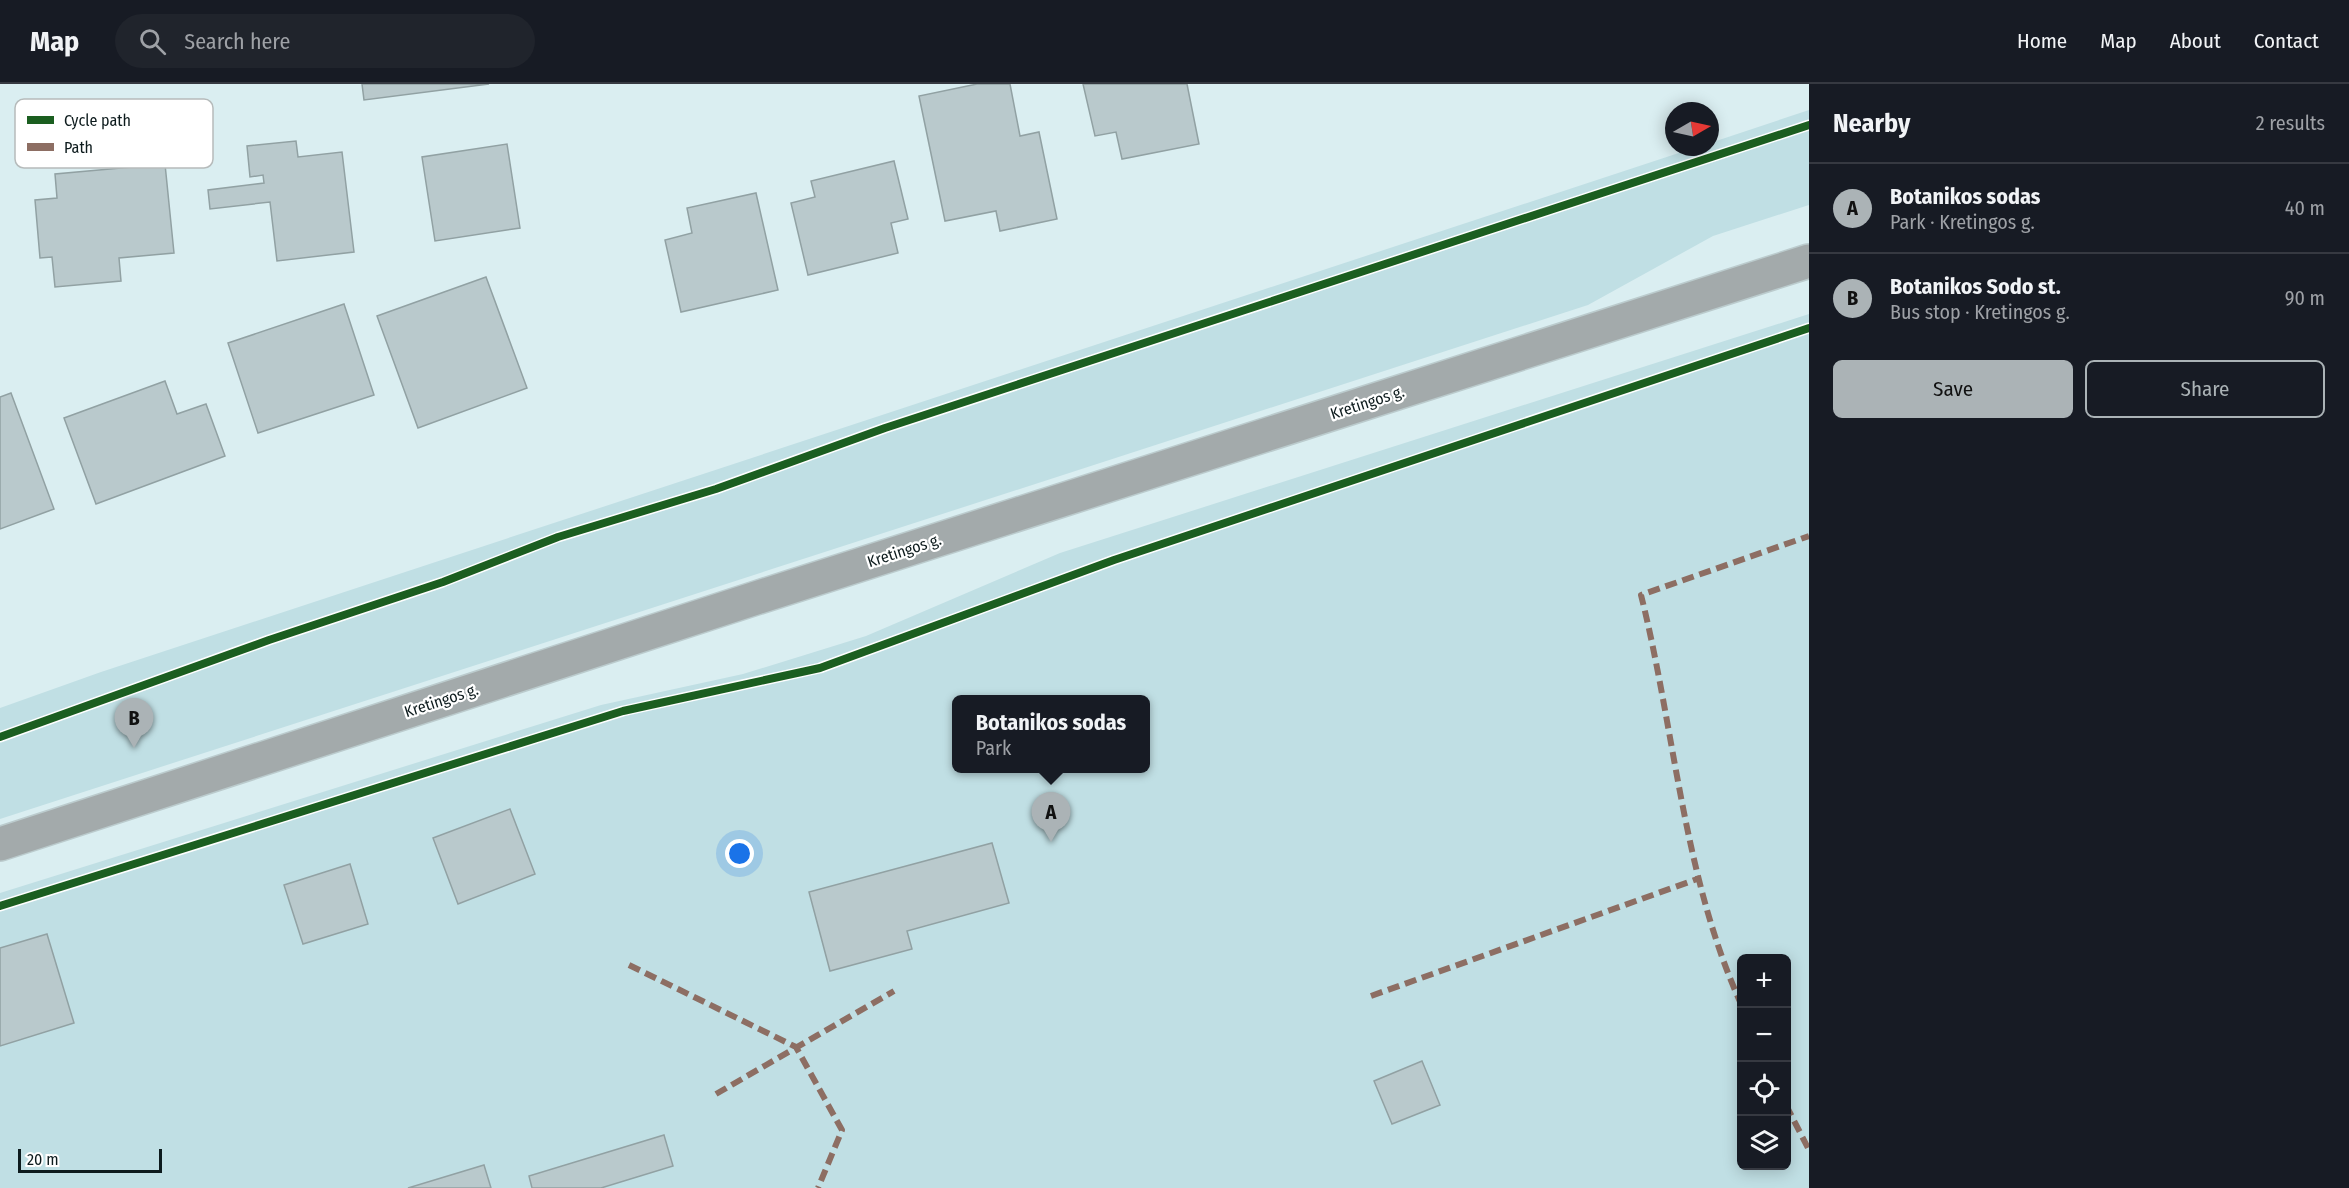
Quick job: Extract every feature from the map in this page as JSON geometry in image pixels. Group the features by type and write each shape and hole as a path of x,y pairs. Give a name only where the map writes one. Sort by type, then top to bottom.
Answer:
{"street":[{"name":"Kretingos g.","path":"0,844 766,594 1809,261"}],"shaded area":[{"path":"1809,110 1809,205 1713,236 1588,305 0,819 0,708 101,672 1670,156 1719,156 1719,140"},
{"path":"1809,314 1809,1188 0,1188 0,893 601,705 743,674 866,636 1060,553"}],"building":[{"path":"362,84 489,84 364,100"},
{"path":"977,84 1010,84 1020,136 1039,132 1057,219 1000,231 996,211 945,221 919,96"},
{"path":"1083,84 1187,84 1199,144 1122,159 1116,132 1095,136"},
{"path":"296,141 298,157 342,152 354,252 277,261 270,202 210,209 208,190 264,183 263,175 250,177 247,146"},
{"path":"507,144 520,228 435,241 422,157"},
{"path":"894,161 908,219 891,223 898,253 808,275 791,203 815,197 811,181"},
{"path":"121,168 165,168 174,253 119,258 121,281 55,287 52,257 40,258 35,200 57,198 55,174"},
{"path":"756,193 778,290 681,312 665,240 692,233 687,208"},
{"path":"486,277 527,388 418,428 377,316"},
{"path":"344,304 374,395 258,433 228,343"},
{"path":"165,381 177,414 206,404 225,456 96,504 64,418"},
{"path":"11,393 54,509 0,529 0,397"},
{"path":"510,809 535,874 458,904 433,838"},
{"path":"992,843 1009,903 907,931 912,949 830,971 809,892"},
{"path":"350,864 368,924 303,944 284,885"},
{"path":"47,934 74,1023 0,1046 0,948"},
{"path":"1422,1061 1440,1105 1392,1124 1374,1081"},
{"path":"664,1135 673,1166 601,1188 532,1188 529,1176"},
{"path":"484,1165 491,1188 408,1188"}],"marked path":[{"path":"1737,994 1706,907 1693,855 1641,595 1809,536"},
{"path":"1371,996 1700,878"},
{"path":"629,965 796,1047 842,1130 818,1188"},
{"path":"716,1094 894,991"},
{"path":"1791,1115 1809,1150"}],"cycle path":[{"path":"0,737 269,640 443,582 558,537 716,489 885,428 1809,125"},
{"path":"0,906 623,711 820,668 1114,560 1809,328"}],"place":[{"name":"Botanikos Sodo st.","path":"134,748"},
{"name":"Botanikos sodas","path":"1051,842"}]}
